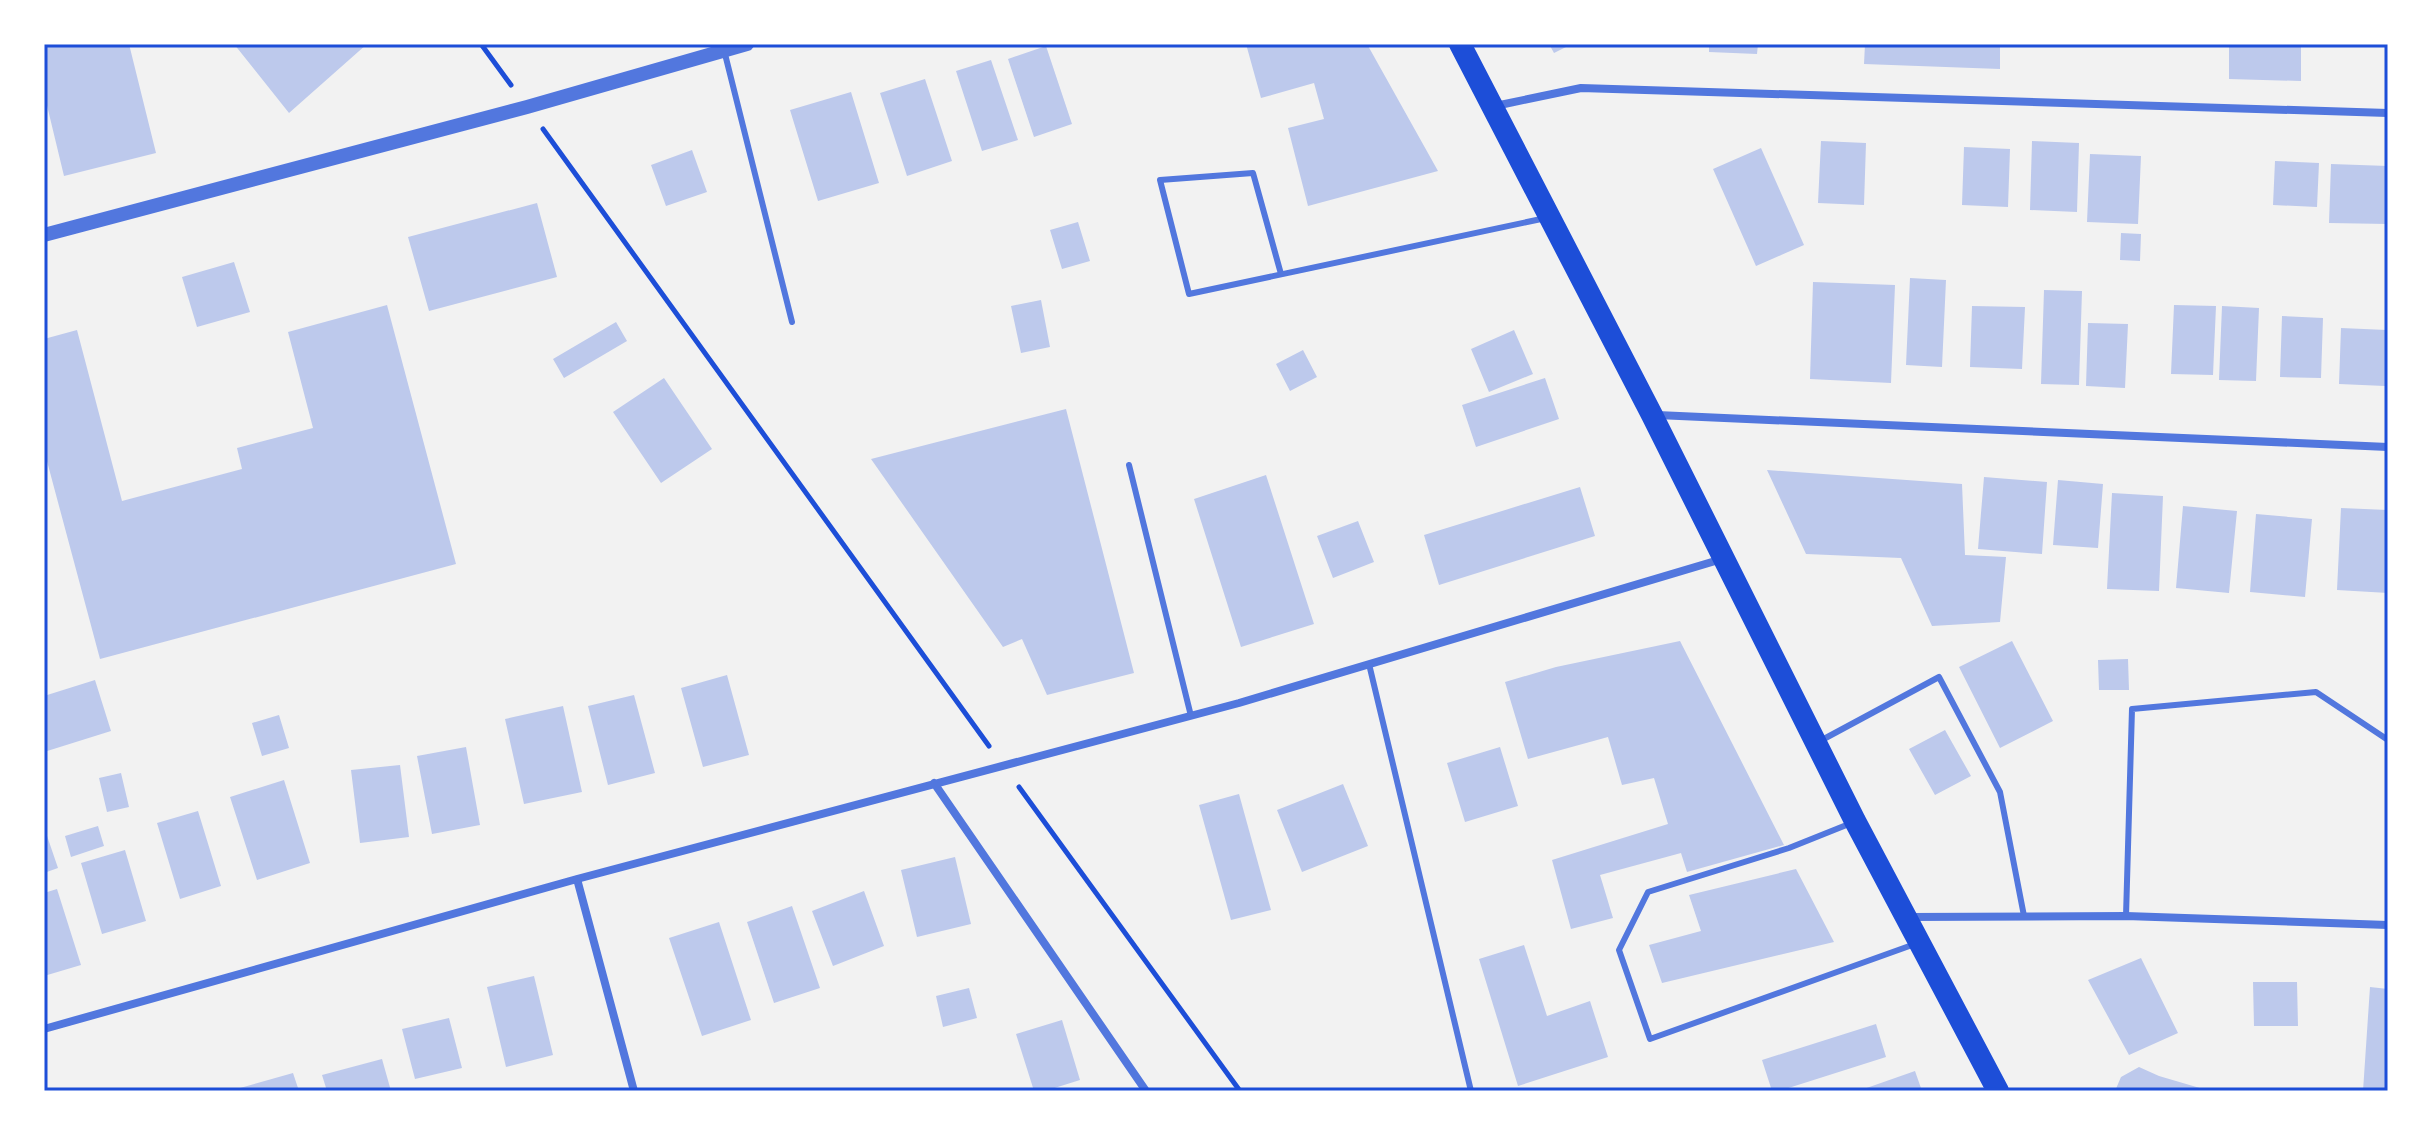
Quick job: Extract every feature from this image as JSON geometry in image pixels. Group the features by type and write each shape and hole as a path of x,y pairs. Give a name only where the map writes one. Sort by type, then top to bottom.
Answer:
{"highway":[{"path":"1460,44 1652,415 1904,917 1998,1091"}],"street":[{"path":"44,235 527,107 747,44"},
{"path":"1492,107 1581,88 2388,113"},
{"path":"1652,415 2388,447"},
{"path":"44,1029 577,879 1191,716 1723,559"},
{"path":"934,783 1146,1091"},
{"path":"577,879 634,1091"},
{"path":"1904,917 2126,916 2388,925"}],"lane":[{"path":"724,50 792,322"},
{"path":"1281,274 1253,173 1160,180 1189,294 1549,217"},
{"path":"1129,465 1191,716"},
{"path":"1369,664 1471,1091"},
{"path":"1817,743 1939,677 2000,792 2024,916"},
{"path":"2126,916 2132,709 2316,692 2388,740"},
{"path":"1855,821 1789,848 1648,892 1619,950 1650,1039 1918,943"}],"path":[{"path":"481,44 1240,1091"}],"building":[{"path":"44,44 129,44 156,153 64,176 44,93"},
{"path":"234,44 367,44 289,113"},
{"path":"1246,44 1367,44 1438,171 1308,206 1288,128 1324,119 1314,83 1261,98"},
{"path":"1549,44 1572,44 1554,53"},
{"path":"1709,44 1758,44 1757,54 1709,52"},
{"path":"1865,44 2000,44 2000,69 1864,64"},
{"path":"2229,44 2301,44 2301,81 2229,79"},
{"path":"1046,46 1072,124 1034,137 1008,59"},
{"path":"991,60 1018,140 982,151 956,71"},
{"path":"925,79 952,161 907,176 880,93"},
{"path":"851,92 879,183 818,201 790,110"},
{"path":"1821,141 1866,143 1864,205 1818,203"},
{"path":"2032,141 2079,143 2077,212 2030,210"},
{"path":"1964,147 2010,149 2008,207 1962,205"},
{"path":"1761,148 1804,245 1756,266 1713,169"},
{"path":"692,150 707,192 666,206 651,165"},
{"path":"2090,154 2141,156 2138,224 2087,222"},
{"path":"2275,161 2319,163 2317,207 2273,205"},
{"path":"2331,164 2388,166 2388,224 2329,223"},
{"path":"537,203 557,277 429,311 408,237"},
{"path":"1078,222 1090,261 1062,269 1050,230"},
{"path":"2121,233 2141,234 2140,261 2120,260"},
{"path":"234,262 250,312 197,327 182,277"},
{"path":"1910,278 1946,280 1942,367 1906,365"},
{"path":"1813,282 1895,285 1891,383 1810,379"},
{"path":"2044,290 2082,291 2079,385 2041,384"},
{"path":"1041,300 1050,347 1021,353 1011,306"},
{"path":"387,305 456,564 100,659 44,450 44,339 77,330 122,501 242,469 237,448 313,428 288,332"},
{"path":"2174,305 2216,306 2213,375 2171,374"},
{"path":"1972,306 2025,307 2022,369 1970,367"},
{"path":"2222,306 2259,308 2256,381 2219,380"},
{"path":"2282,316 2323,318 2321,378 2280,377"},
{"path":"616,322 627,341 564,378 553,359"},
{"path":"2088,323 2128,324 2125,388 2086,386"},
{"path":"2341,328 2387,330 2385,386 2339,384"},
{"path":"1514,330 1533,374 1489,392 1471,349"},
{"path":"1303,350 1317,377 1290,391 1276,364"},
{"path":"664,378 712,449 661,483 613,412"},
{"path":"1545,378 1559,419 1476,447 1462,405"},
{"path":"1066,409 1134,673 1047,695 1022,639 1003,647 871,459"},
{"path":"1767,470 1962,484 1965,555 2006,557 2000,622 1932,626 1901,558 1806,554"},
{"path":"1266,475 1314,624 1241,647 1194,499"},
{"path":"1984,477 2047,482 2042,554 1978,549"},
{"path":"2058,480 2103,484 2098,548 2053,545"},
{"path":"1580,487 1595,536 1439,585 1424,535"},
{"path":"2112,493 2163,496 2159,591 2107,589"},
{"path":"2183,506 2237,511 2229,593 2176,588"},
{"path":"2341,508 2388,510 2388,593 2337,590"},
{"path":"2256,514 2312,519 2305,597 2250,592"},
{"path":"1358,521 1374,562 1333,578 1317,536"},
{"path":"1680,641 1784,845 1687,872 1681,853 1600,875 1613,918 1571,929 1552,860 1668,824 1654,778 1622,785 1608,737 1528,759 1505,682 1556,667"},
{"path":"2012,641 2053,721 2000,748 1959,667"},
{"path":"2128,659 2129,690 2099,690 2098,660"},
{"path":"727,675 749,755 703,767 681,688"},
{"path":"95,680 111,731 44,752 44,696"},
{"path":"634,695 655,773 608,785 588,706"},
{"path":"563,706 582,792 524,804 505,719"},
{"path":"279,715 289,748 262,756 252,723"},
{"path":"1945,730 1971,776 1935,795 1909,749"},
{"path":"466,747 480,825 432,834 417,756"},
{"path":"1500,747 1518,806 1465,822 1447,763"},
{"path":"400,765 409,837 360,843 351,770"},
{"path":"121,773 129,807 107,812 99,778"},
{"path":"284,780 310,863 257,880 230,797"},
{"path":"1343,784 1368,846 1302,872 1277,810"},
{"path":"1239,794 1271,910 1231,920 1199,805"},
{"path":"198,811 221,886 180,899 157,823"},
{"path":"98,826 104,846 71,857 65,836"},
{"path":"44,827 58,868 44,873"},
{"path":"125,850 146,921 102,934 81,863"},
{"path":"955,857 971,924 917,937 901,870"},
{"path":"1796,869 1834,942 1662,983 1649,945 1701,931 1689,895"},
{"path":"57,889 81,965 44,976 44,893"},
{"path":"864,891 884,946 833,966 812,911"},
{"path":"792,906 820,988 774,1003 747,922"},
{"path":"719,922 751,1020 702,1036 669,938"},
{"path":"1524,945 1547,1016 1590,1001 1608,1057 1518,1086 1479,959"},
{"path":"2141,958 2178,1033 2129,1055 2088,980"},
{"path":"534,976 553,1055 506,1067 487,987"},
{"path":"2253,982 2297,982 2298,1026 2254,1026"},
{"path":"2370,987 2388,989 2388,1091 2363,1091"},
{"path":"969,988 977,1018 943,1027 936,996"},
{"path":"449,1018 462,1068 415,1079 402,1029"},
{"path":"1062,1020 1080,1080 1045,1091 1034,1091 1016,1034"},
{"path":"1876,1024 1886,1057 1772,1091 1762,1060"},
{"path":"382,1059 391,1091 327,1091 322,1075"},
{"path":"2139,1067 2210,1091 2115,1091 2121,1077"},
{"path":"1915,1071 1922,1091 1858,1091"},
{"path":"293,1073 299,1091 233,1090"}]}
